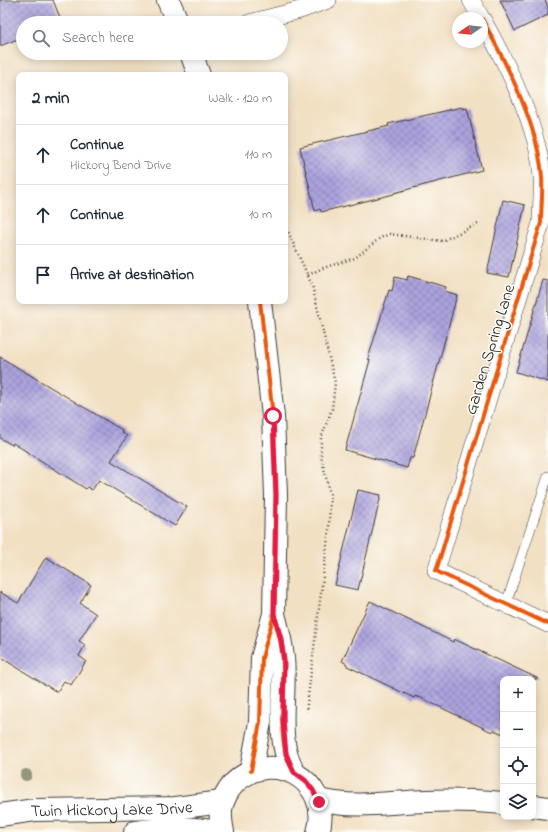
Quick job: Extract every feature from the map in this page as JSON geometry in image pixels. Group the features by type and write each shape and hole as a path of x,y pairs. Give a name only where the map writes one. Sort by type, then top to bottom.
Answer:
{"street":[{"path":"168,0 175,16"},
{"path":"276,16 300,10 328,0"},
{"name":"Garden Spring Lane","path":"471,0 478,12"},
{"name":"Garden Spring Lane","path":"488,31 524,106 545,176 541,223 436,571 548,624"},
{"path":"194,60 198,72"},
{"path":"251,771 260,722 262,658 274,614 276,495 273,416 260,304"},
{"path":"274,614 281,639 284,660 283,719 286,754 294,772"},
{"path":"223,832 220,818 222,802 229,789 240,777 251,771 269,767 282,768 294,772 305,780 313,790 318,800 321,815 318,832"},
{"path":"318,800 353,805 425,800 464,800 500,803"},
{"name":"Twin Hickory Lake Drive","path":"0,815 35,810 175,808 222,802"},
{"path":"536,806 548,808"},
{"name":"Twin Hickory Lake Drive","path":"135,832 179,828 202,829 216,832"}],"lane":[{"path":"506,604 548,476"}],"path":[{"path":"308,275 322,268 355,258 380,238 390,234 442,241 480,223"},
{"path":"288,232 312,285 335,383 332,409 321,438 322,456 330,494 329,529 306,714"}],"building":[{"path":"0,0 53,0 59,16 16,16 16,40 0,46"},
{"path":"500,0 545,0 548,7 548,15 515,31"},
{"path":"462,107 463,109 467,108 482,170 321,212 320,209 315,211 300,147 389,126 388,124"},
{"path":"503,200 525,205 509,277 487,273"},
{"path":"408,276 446,287 445,291 457,295 413,458 410,458 407,468 345,450 370,360 368,359 389,290 392,291 395,277 407,280"},
{"path":"543,280 548,281 548,382 516,372"},
{"path":"0,357 122,430 121,432 127,436 111,461 187,507 175,526 99,480 92,490 87,487 86,489 13,443 12,445 0,438"},
{"path":"358,490 381,495 358,590 335,585"},
{"path":"46,557 91,585 80,603 96,614 79,641 85,645 79,656 86,661 71,685 64,681 57,692 0,657 0,592 18,603"},
{"path":"370,601 453,642 454,639 533,676 500,676 500,733 494,730 492,732 421,698 415,696 414,698 347,666 347,664 342,661"}],"cycle path":[{"path":"488,30 511,75 535,138 540,158 542,177 541,223 436,571 548,624"},
{"path":"260,304 273,416 276,495 274,614"},
{"path":"251,771 260,722 262,658 274,614 281,642 283,659 284,673 282,717 284,746 294,772"}],"route":[{"path":"273,416 276,495 274,614 281,639 284,660 284,738 286,754 290,765 294,772 305,780 313,790 319,802"}]}
